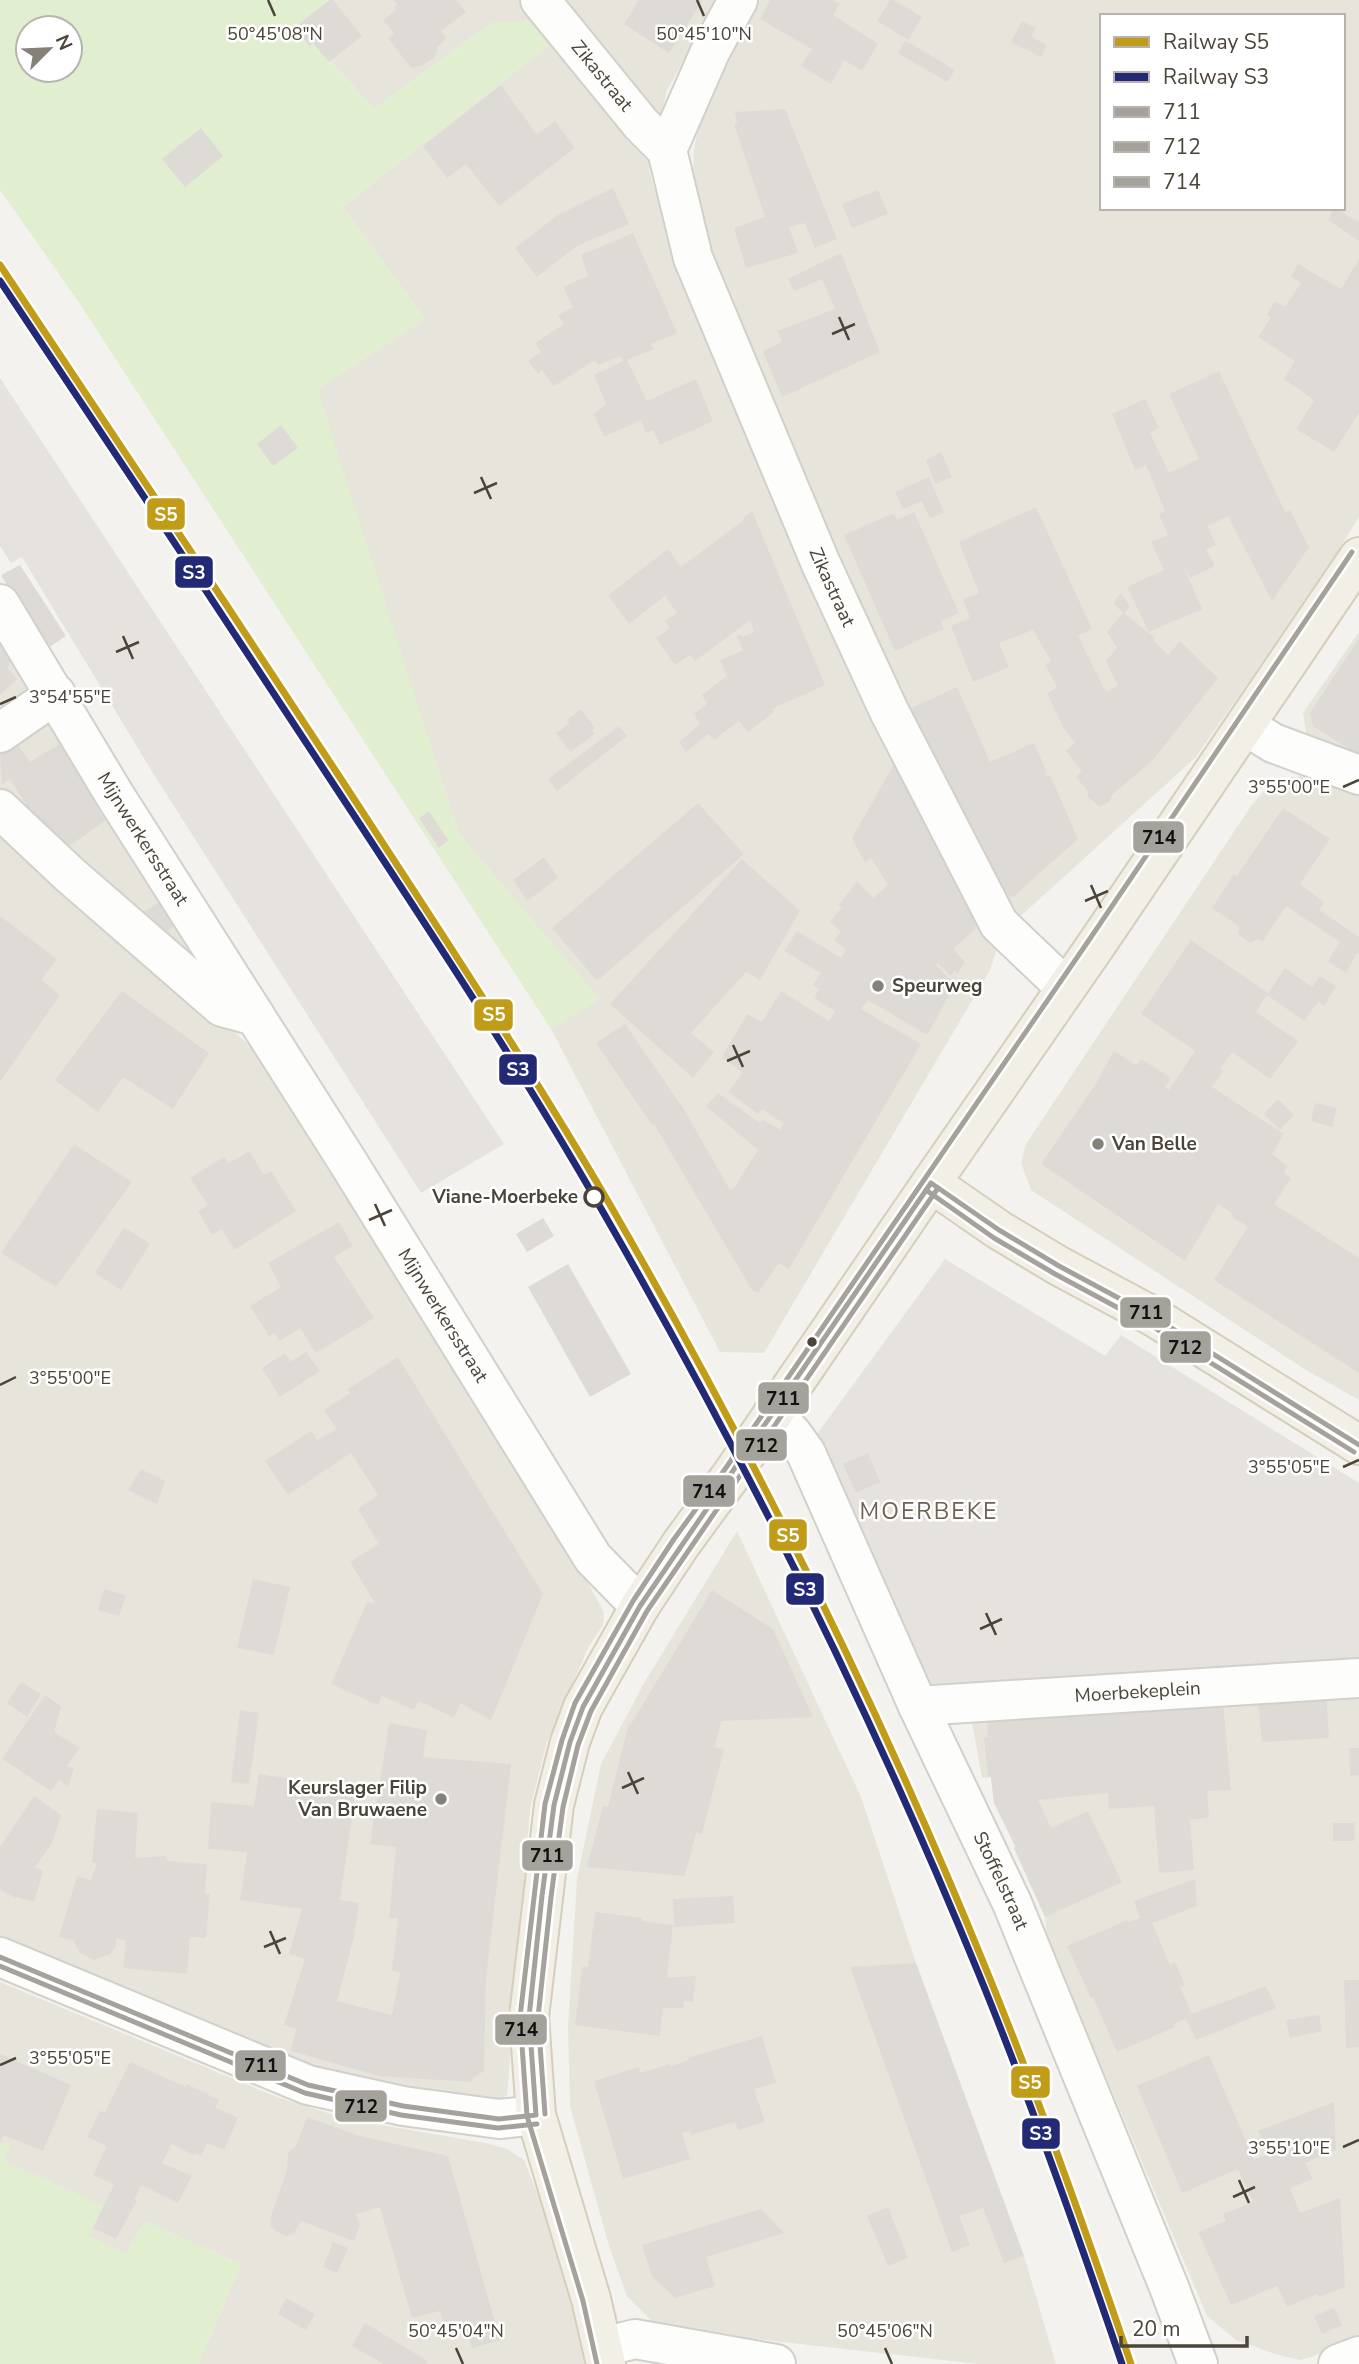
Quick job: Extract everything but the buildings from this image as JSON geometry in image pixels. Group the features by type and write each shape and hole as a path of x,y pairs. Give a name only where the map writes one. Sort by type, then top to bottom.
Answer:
{"main road":[{"path":"604,2355 584,2275 536,2115 529,2017 554,1805 570,1742 583,1707 640,1606 1246,726 1359,557"},
{"path":"931,1183 1011,1237 1154,1317 1359,1446"}],"street":[{"name":"Zikastraat","path":"540,0 641,124 667,150 693,258 821,564 889,711 999,924 1066,988"},
{"path":"667,150 710,52 738,0"},
{"name":"Mijnwerkersstraat","path":"0,604 114,794 256,1016 593,1558 640,1606"},
{"path":"0,733 56,694"},
{"path":"1246,726 1273,743 1359,775"},
{"path":"0,809 69,874 222,1007 256,1016"},
{"name":"Stoffelstraat","path":"773,1413 806,1453 918,1706 1012,1903 1198,2364"},
{"name":"Moerbekeplein","path":"918,1706 1359,1678"},
{"path":"0,1957 308,2085 403,2106 499,2119 536,2115"},
{"path":"604,2355 635,2339 776,2364"},
{"path":"1338,2364 1359,2356"}],"shaded area":[{"path":"329,0 718,0 667,90 649,170 673,251 900,759 996,952 990,970 764,1353 720,1352 551,1029 599,999 459,834 317,390 425,319 343,207 548,46 491,23 374,109 314,43 309,46 295,27"},
{"path":"760,0 1359,0 1359,517 1319,582 1195,758 1012,924 831,557 706,252 692,200 694,148 702,113 729,53"},
{"path":"0,378 504,1144 421,1193 156,778 22,557 11,563 0,546"},
{"path":"0,626 219,983 0,793"},
{"path":"1359,632 1359,764 1307,739 1303,713"},
{"path":"1301,776 1359,791 1359,1400 1306,1370 1031,1190 1021,1163 1026,1144 1251,806 1273,781"},
{"path":"0,824 259,1054 298,1122 581,1570 604,1612 603,1625 589,1646 547,1742 530,1809 507,2095 496,2104 393,2095 282,2063 0,1942"},
{"path":"945,1259 1105,1356 1121,1335 1359,1483 1359,1662 929,1686 817,1434"},
{"path":"737,1531 861,1797 916,1963 1024,2256 1056,2364 978,2364 710,2334 653,2322 627,2296 609,2246 570,2106 568,2027 577,1879 601,1764 644,1683"},
{"path":"1359,1688 1359,2337 1299,2360 1236,2340 1207,2316 1047,1937 1045,1917 994,1803 991,1777 982,1778 971,1717"},
{"path":"0,1982 277,2097 347,2119 485,2143 507,2149 524,2160 544,2210 583,2345 586,2364 199,2364 241,2264 144,2221 126,2254 88,2236 102,2206 4,2161 10,2143 0,2144"}],"green space":[{"path":"0,0 329,0 295,27 308,46 313,43 374,109 491,23 529,20 548,46 343,207 425,319 318,390 459,834 600,999 551,1029 78,301 0,190"},
{"path":"11,2143 4,2161 103,2206 89,2236 126,2254 144,2221 241,2264 199,2364 0,2364 0,2144"}],"rail line":[{"name":"S5","path":"0,265 297,712 510,1041 609,1203 713,1389 811,1580 945,1871 1043,2116 1131,2364"},
{"name":"S3","path":"0,281 473,998 571,1158 706,1397 850,1681 937,1874 998,2020 1071,2216 1122,2364"}],"transit line":[{"name":"714","path":"597,2364 583,2301 527,2116 520,2017 545,1804 575,1703 633,1601 674,1539 723,1472 1087,943 1352,552"},
{"name":"711","path":"931,1183 999,1230 1154,1317 1359,1445"},
{"name":"711","path":"536,2115 529,2017 542,1896 554,1805 570,1742 583,1707 640,1606 931,1183"},
{"name":"712","path":"545,2114 538,2017 551,1897 563,1807 578,1745 591,1711 647,1611 938,1188"},
{"name":"712","path":"926,1190 994,1238 1150,1325 1354,1452"},
{"name":"711","path":"0,1957 308,2085 403,2106 499,2119 536,2115"},
{"name":"712","path":"0,1966 305,2093 401,2115 498,2128 537,2124"}],"place":[{"name":"Speurweg","path":"878,986"},
{"name":"Van Belle","path":"1098,1144"},
{"name":"Viane-Moerbeke","path":"594,1197"},
{"name":"Keurslager Filip Van Bruwaene","path":"441,1799"}],"district":[{"name":"MOERBEKE","path":"929,1511"}]}
